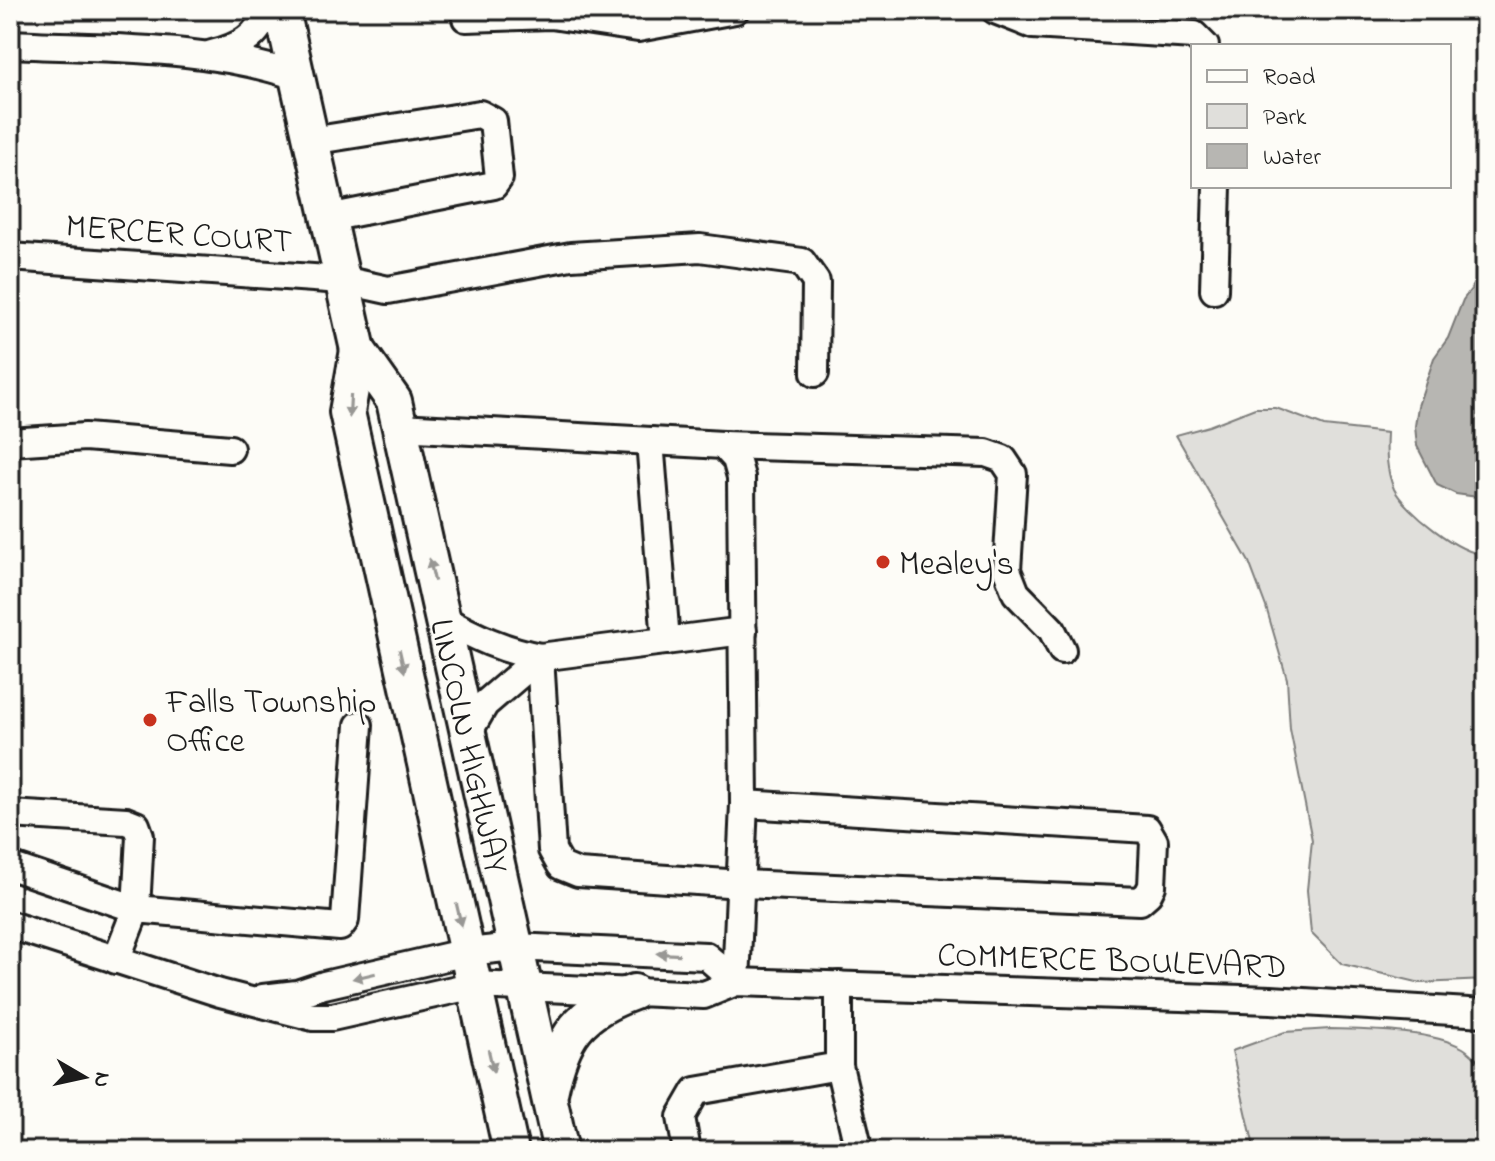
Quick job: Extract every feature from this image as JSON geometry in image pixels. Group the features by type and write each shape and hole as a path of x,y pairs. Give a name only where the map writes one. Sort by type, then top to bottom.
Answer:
{"main road":[{"name":"LINCOLN HIGHWAY","path":"282,10 358,350 394,401 561,1151"},
{"name":"LINCOLN HIGHWAY","path":"358,350 347,412 511,1151"},
{"path":"549,1097 556,1065 578,1024 595,1008 634,992"}],"street":[{"path":"208,55 244,43 257,32 267,10"},
{"path":"464,10 466,18 551,15 638,28 735,10"},
{"path":"995,10 1033,25 1194,35 1203,44"},
{"path":"10,44 208,55 246,61 296,76"},
{"path":"311,141 480,114 493,121 499,178 494,185 328,218"},
{"path":"1214,290 1217,188"},
{"name":"MERCER COURT","path":"10,257 342,280 388,290 571,256 700,248 802,262 816,282 815,373"},
{"path":"400,427 723,445 986,453 1003,459 1013,474 1007,570 1016,593 1052,630 1062,650"},
{"path":"10,442 85,437 230,449"},
{"path":"650,441 666,641"},
{"path":"723,445 736,459 741,477 744,804 736,982"},
{"path":"443,619 499,647 540,657 743,631"},
{"path":"468,733 485,704 540,657"},
{"path":"540,657 552,850 561,866 578,873 742,884 1140,901 1152,886 1154,841 1147,829 744,804"},
{"path":"10,866 136,909 340,927 345,920 359,725"},
{"path":"10,814 126,821 136,825 140,836 136,909 116,960"},
{"path":"10,925 247,999 297,994 324,985 471,968 515,947 706,956 736,982"},
{"name":"COMMERCE BOULEVARD","path":"471,968 524,986 634,992 704,995 736,982 1271,1000 1485,1013"},
{"path":"839,985 839,1066 859,1151"},
{"path":"687,1151 681,1117 696,1091 839,1066"}],"green space":[{"path":"1255,408 1276,408 1324,426 1387,433 1389,475 1400,498 1448,540 1485,554 1485,980 1421,983 1342,964 1311,933 1307,890 1312,840 1290,729 1287,679 1249,562 1176,435"},
{"path":"1330,1029 1417,1034 1450,1042 1468,1052 1483,1065 1485,1115 1476,1151 1255,1151 1232,1051 1285,1032"}],"water":[{"path":"1485,270 1485,498 1456,494 1437,485 1417,446 1415,426 1418,406 1434,358 1448,338 1463,300"}],"place":[{"name":"Mealey's","path":"883,562"},
{"name":"Falls Township Office","path":"150,720"}]}
